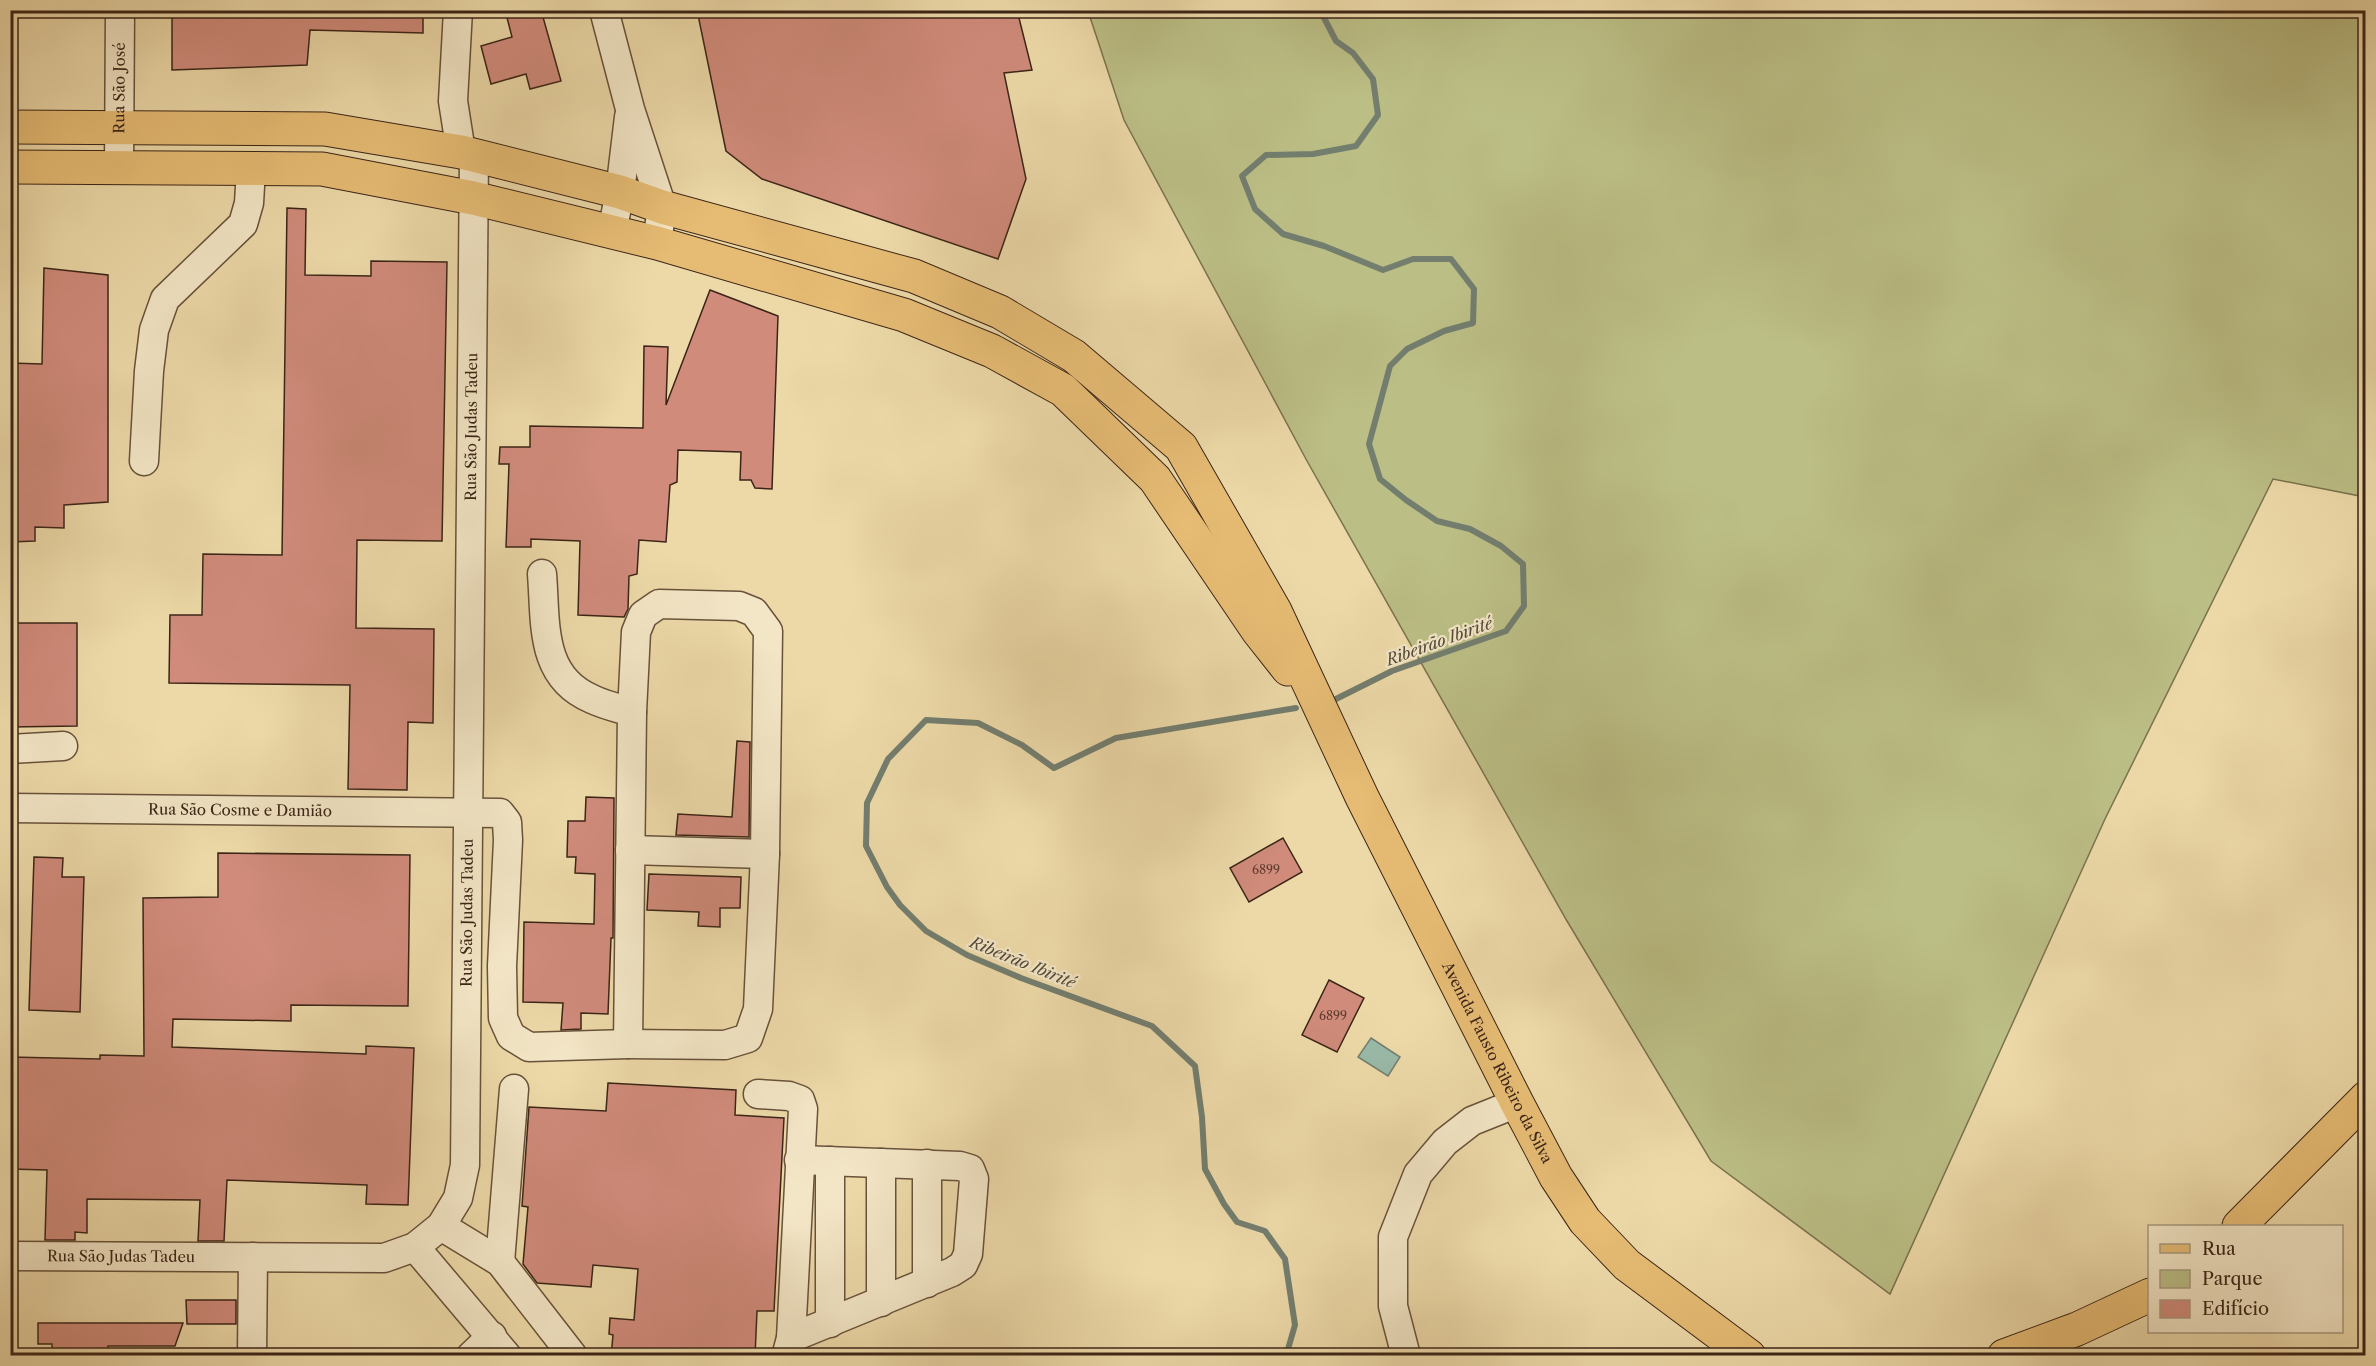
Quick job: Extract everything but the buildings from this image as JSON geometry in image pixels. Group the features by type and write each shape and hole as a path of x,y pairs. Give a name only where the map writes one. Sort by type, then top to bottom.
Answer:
{"main road":[{"path":"10,127 325,129 458,152 620,192 662,207 914,276 1000,312 1074,357 1181,447 1275,611 1320,711"},
{"path":"322,169 325,129"},
{"path":"10,167 322,169 473,198 657,243 904,315 992,351 1063,390 1155,479 1258,631 1320,711"},
{"path":"1155,479 1181,447"},
{"name":"Avenida Fausto Ribeiro da Silva","path":"1320,711 1517,1103 1556,1177 1585,1221 1627,1265 1749,1356"},
{"path":"2241,1225 2366,1098"},
{"path":"2004,1356 2077,1329 2148,1296"}],"street":[{"name":"Rua São José","path":"119,168 120,10"},
{"name":"Rua São Judas Tadeu","path":"10,1256 384,1258 415,1247 441,1226 458,1198 465,1165 473,198 458,152 453,101 458,10"},
{"path":"604,10 630,109 662,207 657,243"},
{"path":"612,232 620,192 630,109"},
{"path":"144,461 154,330 165,299 243,224 249,203 251,169"},
{"path":"542,574 549,655 563,680 590,699 632,712"},
{"path":"659,604 739,606 754,612 768,631 765,854 758,1010 748,1038 725,1045 628,1044 632,712 636,632 643,615 659,604"},
{"path":"10,749 63,746"},
{"name":"Rua São Cosme e Damião","path":"10,808 500,813 507,822 502,966 503,1018 511,1036 529,1047 628,1044"},
{"path":"630,850 765,854"},
{"path":"500,1263 514,1089"},
{"path":"758,1094 789,1096 800,1100 803,1109 789,1347"},
{"path":"1407,1356 1393,1306 1393,1237 1418,1174 1445,1142 1472,1121 1517,1103"},
{"path":"789,1347 830,1323 927,1283 963,1265 968,1254 974,1179 970,1169 960,1166 799,1160"},
{"path":"830,1161 830,1323"},
{"path":"881,1162 881,1302"},
{"path":"927,1164 927,1283"},
{"path":"441,1226 500,1263 573,1356"},
{"path":"415,1247 500,1346 471,1356"},
{"path":"252,1356 253,1257"}],"green space":[{"path":"1088,11 2365,11 2365,497 2273,479 2105,819 1890,1294 1711,1161 1567,921 1307,461 1124,120"}],"shaded area":[{"path":"1371,1038 1400,1057 1388,1076 1358,1057"}],"waterway":[{"name":"Ribeirão Ibirité","path":"1320,10 1336,41 1353,53 1373,79 1378,115 1356,146 1313,154 1266,155 1242,176 1255,209 1283,234 1324,246 1383,270 1413,259 1451,259 1474,289 1473,323 1444,331 1407,349 1390,366 1369,444 1380,479 1406,500 1437,521 1470,529 1501,546 1523,564 1524,606 1506,631 1392,671 1334,700"},
{"name":"Ribeirão Ibirité","path":"1286,1356 1295,1325 1285,1259 1265,1231 1237,1222 1224,1204 1205,1169 1202,1117 1195,1066 1152,1026 1021,978 967,955 926,931 900,905 887,887 866,846 867,803 888,759 926,720 978,723 1022,745 1054,768 1116,738 1296,708"}]}
